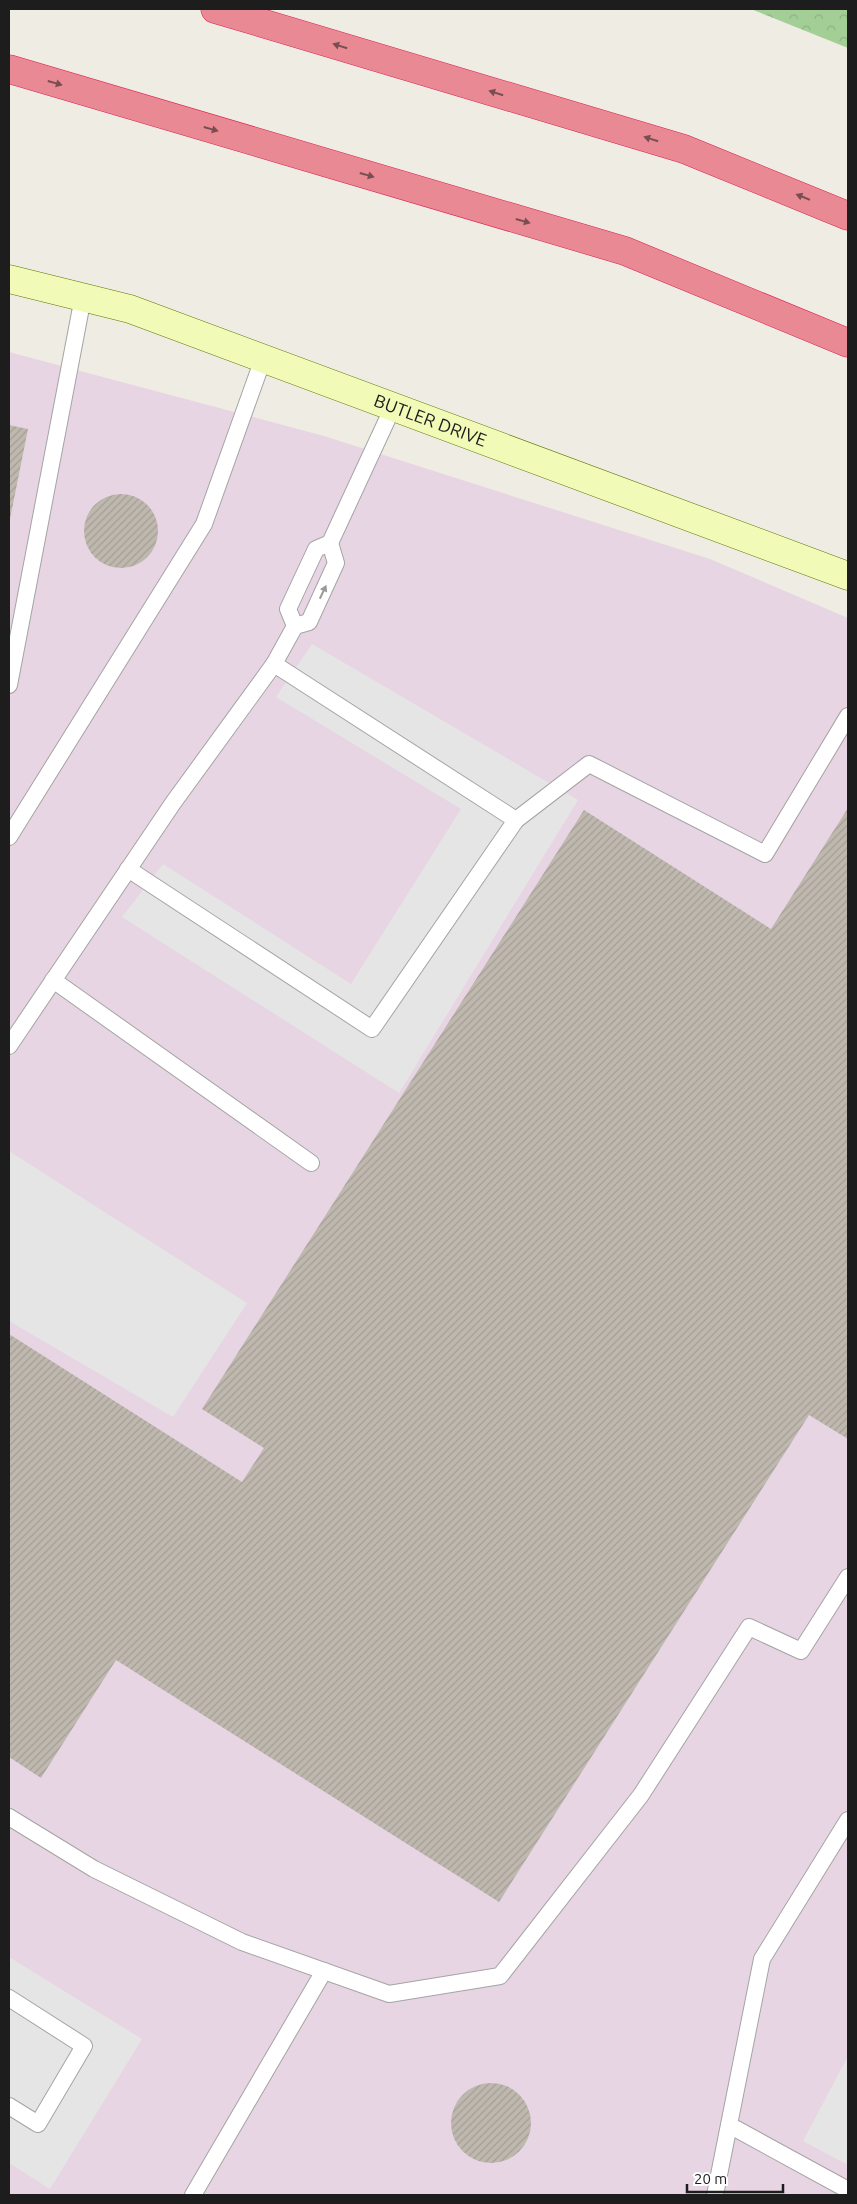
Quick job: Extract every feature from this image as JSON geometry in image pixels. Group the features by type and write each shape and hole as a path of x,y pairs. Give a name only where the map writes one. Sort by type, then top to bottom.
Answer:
{"highway":[{"path":"215,9 684,149 848,216"},
{"path":"9,69 625,251 848,343"}],"street":[{"name":"BUTLER DRIVE","path":"9,279 130,310 848,576"}],"lane":[{"path":"9,685 83,298"},
{"path":"9,837 204,524 263,359"},
{"path":"295,626 288,609 316,549 330,542 393,407"},
{"path":"9,1046 128,869 274,664 295,626 309,622 336,563 330,542"},
{"path":"274,664 516,820"},
{"path":"128,869 372,1029 516,820 589,764 765,854 848,716"},
{"path":"53,980 311,1163"},
{"path":"9,1817 94,1869 242,1942 390,1994 500,1976 641,1795 749,1627 800,1651 848,1577"},
{"path":"715,2195 762,1959 848,1820"},
{"path":"193,2195 324,1971"},
{"path":"9,1998 84,2046 38,2124 9,2106"},
{"path":"729,2125 848,2190"}],"shaded area":[{"path":"9,352 324,436 710,559 848,618 848,2195 9,2195"},
{"path":"312,644 578,800 399,1093 122,917 163,864 351,984 461,809 276,697"},
{"path":"9,1151 247,1303 173,1417 9,1321"},
{"path":"9,1957 142,2039 50,2189 9,2163"},
{"path":"848,2056 848,2165 803,2141"}],"green space":[{"path":"751,9 848,9 848,48"}],"building":[{"path":"9,425 28,429 10,519 9,519"},
{"path":"121,494 142,500 152,510 158,531 152,552 142,562 121,568 100,562 90,552 84,531 90,510 100,500"},
{"path":"848,808 848,1439 809,1415 499,1902 116,1660 41,1778 9,1757 9,1334 242,1482 264,1448 202,1409 584,810 771,929"},
{"path":"491,2083 506,2086 519,2095 528,2108 531,2123 528,2138 519,2151 506,2160 491,2163 476,2160 463,2151 454,2138 451,2123 454,2108 463,2095 476,2086"}]}
